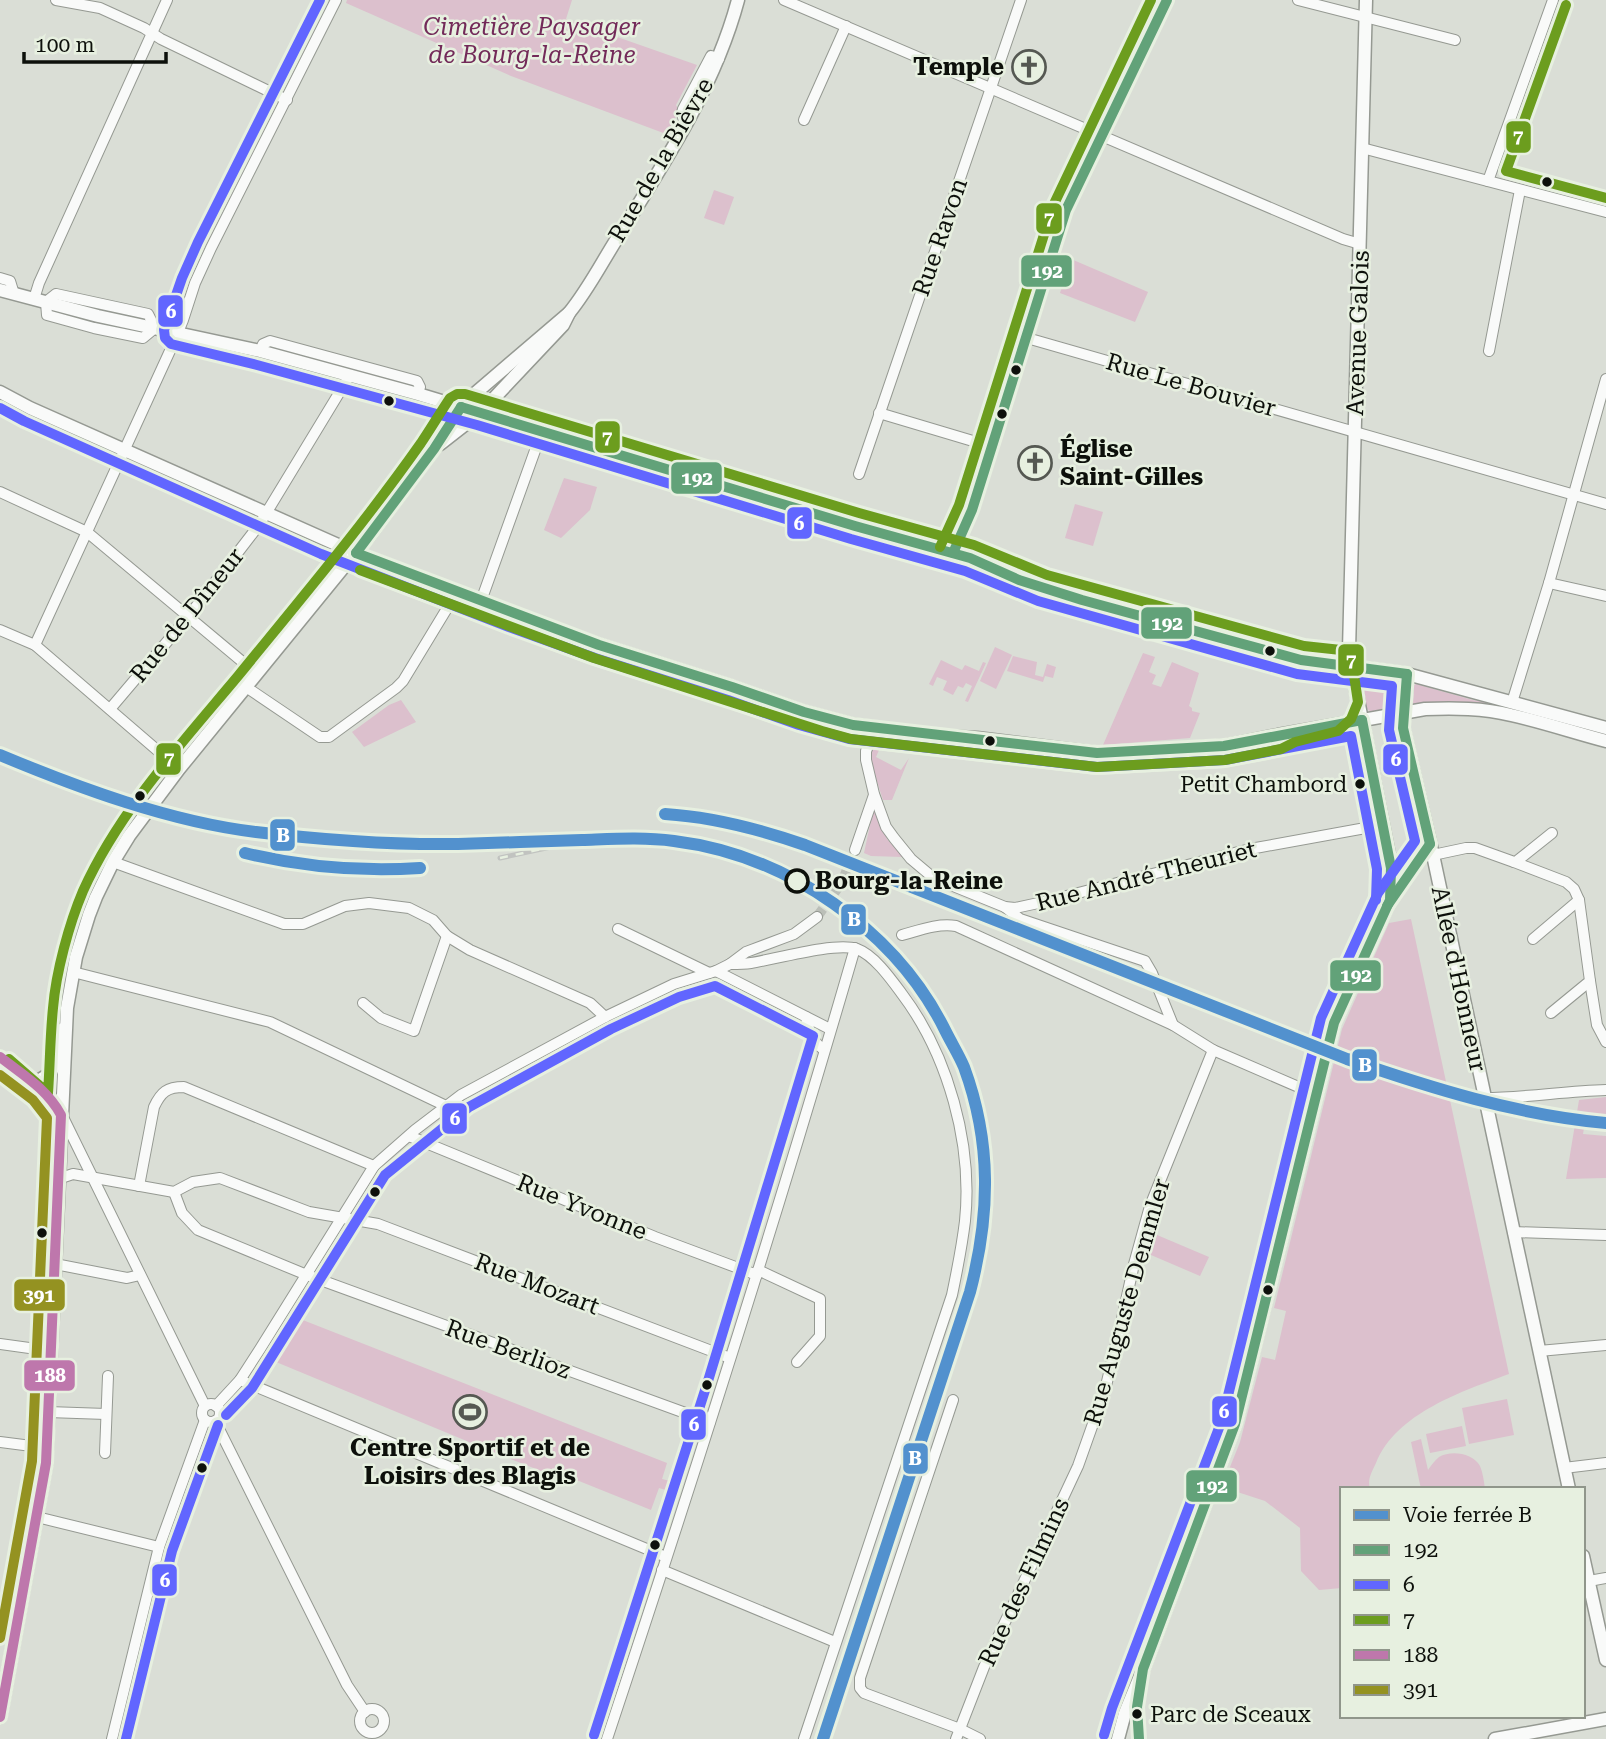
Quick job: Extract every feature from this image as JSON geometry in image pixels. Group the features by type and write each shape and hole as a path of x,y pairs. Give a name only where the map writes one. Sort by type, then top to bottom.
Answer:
{"main road":[{"name":"Rue de la Bièvre","path":"434,449 481,412 564,325 569,313 637,208 706,88 715,57 738,0"},
{"name":"Avenue Galois","path":"1366,0 1349,634 1351,665 1391,869 1390,900"},
{"path":"0,290 97,316 260,351 418,394 844,523 970,558 1017,579 1072,597 1267,651 1301,660 1407,674 1606,728"},
{"name":"Rue de la Bièvre","path":"434,449 461,407 569,313"},
{"path":"0,392 30,408 356,553 599,645 804,712 853,725 1097,753 1224,746 1404,712 1448,708 1511,715 1606,741"},
{"path":"0,1717 46,1463 66,1023 73,972 89,915 113,862 178,769 356,553 434,449"},
{"name":"Allée d'Honneur","path":"1407,674 1403,728 1569,1487"},
{"path":"1118,1739 1125,1713 1234,1424 1334,1023 1390,900"},
{"path":"33,1084 51,1073 57,1042 66,1023"},
{"path":"1585,1566 1606,1660"},
{"path":"1585,1717 1606,1712"},
{"path":"1514,1735 1582,1718"},
{"path":"1495,1739 1606,1719"}],"street":[{"path":"56,0 100,8 286,100"},
{"path":"40,301 39,283 167,0"},
{"path":"35,645 178,332 211,248 336,0"},
{"path":"784,0 1360,244"},
{"name":"Rue Ravon","path":"859,474 1021,0"},
{"path":"953,553 970,515 993,447 1066,210 1167,0"},
{"path":"1298,0 1455,40"},
{"path":"1488,181 1553,0"},
{"path":"804,120 846,26"},
{"path":"1362,148 1606,212"},
{"path":"1489,351 1520,190"},
{"path":"0,278 10,281 14,294"},
{"name":"Rue Le Bouvier","path":"1027,338 1606,503"},
{"path":"260,351 267,341 294,347 417,381 420,387 418,394"},
{"name":"Rue de Dîneur","path":"110,709 188,617 266,514 349,375"},
{"path":"1511,702 1549,583 1606,379"},
{"path":"516,423 519,411 638,447 638,459"},
{"path":"879,413 993,447"},
{"path":"481,601 542,431"},
{"path":"0,492 87,531 257,674"},
{"path":"1549,583 1606,596"},
{"path":"246,687 320,737 329,737 403,681 457,592"},
{"path":"0,630 35,645 178,769"},
{"name":"Rue André Theuriet","path":"876,728 866,751 866,760 886,827 922,870 941,881 1005,907 1015,908 1043,902 1250,849 1382,825"},
{"path":"855,850 874,794"},
{"path":"1514,862 1552,834"},
{"path":"1390,900 1431,850 1475,849 1566,882 1574,888 1579,900 1597,1025 1606,1042"},
{"path":"113,862 284,924 303,924 345,906 369,903 410,908 433,920 447,936 470,950 590,1003 605,1017"},
{"path":"1533,939 1579,900"},
{"path":"1005,907 1020,919 1145,961 1172,1025"},
{"path":"365,1712 347,1685 210,1420 202,1413 240,1380 374,1166 446,1106 461,1094 605,1017 674,984 713,972 746,952 794,934 817,917"},
{"path":"902,935 937,926 956,926 1172,1025 1213,1050 1317,1095"},
{"path":"618,929 830,1029"},
{"path":"363,1003 381,1018 414,1031 447,936"},
{"path":"730,964 839,948 855,948 867,954 886,973 910,1005 945,1072 961,1137 966,1191 965,1219 952,1295 804,1739"},
{"path":"607,1739 746,1309 855,948"},
{"path":"73,972 270,1022 446,1106"},
{"path":"1551,1013 1590,981"},
{"path":"806,1017 814,1042 824,1050"},
{"name":"Rue Auguste Demmler","path":"1088,1436 1110,1372 1150,1206 1213,1050"},
{"path":"0,1057 57,1105 140,1275 211,1406 220,1412 219,1418 210,1420"},
{"path":"0,1070 52,1115 61,1115"},
{"path":"139,1186 154,1107 159,1096 172,1087 184,1087 374,1166"},
{"path":"1484,1098 1517,1098 1606,1090"},
{"name":"Rue Yvonne","path":"409,1136 655,1237 757,1273 820,1299 820,1336 797,1362"},
{"path":"58,1179 73,1174 174,1192"},
{"name":"Rue Mozart","path":"174,1192 193,1182 220,1178 309,1212 378,1224 730,1358"},
{"name":"Rue Berlioz","path":"174,1192 182,1213 198,1230 307,1275 710,1422"},
{"path":"1513,1231 1606,1235"},
{"path":"55,1264 127,1278 140,1275"},
{"path":"0,1344 51,1351"},
{"path":"1539,1351 1606,1345"},
{"path":"105,1453 108,1376"},
{"path":"240,1380 666,1557"},
{"path":"953,1400 860,1678 860,1688 864,1693 958,1734 980,1739"},
{"path":"48,1412 106,1414"},
{"path":"112,1739 159,1547 210,1420"},
{"name":"Rue des Filmins","path":"958,1734 984,1667 1078,1466 1088,1436"},
{"path":"0,1442 47,1448"},
{"path":"1564,1468 1606,1463"},
{"path":"37,1517 159,1547"},
{"path":"662,1570 835,1642"},
{"path":"1588,1581 1606,1578"},
{"path":"1139,1739 1137,1707 1143,1669"},
{"path":"372,1710 382,1714 384,1722 381,1735 364,1730 360,1719 365,1712 372,1710"}],"green space":[{"name":"Cimetière Paysager de Bourg-la-Reine","path":"347,0 572,0 566,19 697,65 676,105 679,111 666,134 511,76 346,3"},
{"path":"714,190 734,197 724,225 704,218"},
{"path":"1071,259 1148,292 1135,322 1060,293"},
{"path":"564,478 597,487 590,510 561,538 544,530"},
{"path":"1075,504 1103,512 1093,546 1065,538"},
{"path":"995,647 1012,655 996,689 980,681"},
{"path":"1143,653 1155,657 1149,672 1156,675 1152,684 1161,687 1172,662 1199,673 1189,706 1192,711 1200,713 1190,738 1103,745"},
{"path":"1013,656 1037,662 1035,675 1043,677 1047,664 1056,667 1053,678 1045,676 1043,682 1007,671"},
{"path":"941,660 962,670 965,665 979,671 983,662 986,663 968,702 965,701 972,686 966,683 963,688 958,686 953,695 943,690 947,681 937,677 933,686 929,684"},
{"path":"1365,676 1396,680 1400,685 1398,705 1372,713 1366,708 1361,682"},
{"path":"1416,684 1473,700 1534,713 1413,705"},
{"path":"401,700 416,722 364,747 352,732 389,705"},
{"path":"877,743 882,743 876,757 901,770 909,758 892,800 883,800 868,754"},
{"path":"873,811 878,813 887,839 903,857 871,856 864,853"},
{"path":"1411,919 1509,1374 1452,1396 1415,1417 1399,1430 1386,1446 1370,1476 1370,1487 1340,1487 1340,1588 1319,1590 1301,1571 1300,1528 1265,1501 1222,1487 1240,1442 1262,1357 1275,1360 1286,1311 1274,1308 1342,1029 1389,923"},
{"path":"1606,1097 1606,1119 1586,1116 1583,1134 1606,1136 1606,1178 1566,1179 1579,1100"},
{"path":"1150,1232 1209,1257 1200,1276 1144,1252"},
{"name":"Centre Sportif et de Loisirs des Blagis","path":"290,1315 667,1463 662,1479 683,1484 679,1494 659,1488 651,1510 579,1481 564,1480 498,1454 264,1357"},
{"path":"1507,1399 1514,1435 1469,1444 1462,1408"},
{"path":"1462,1426 1466,1446 1430,1453 1426,1434"},
{"path":"1421,1439 1428,1470 1444,1455 1455,1453 1472,1458 1480,1466 1485,1487 1421,1487 1411,1442"}],"tunnel":[{"path":"817,917 842,882 855,850"}],"railway":[{"path":"500,858 602,839"}],"rail line":[{"name":"B","path":"0,755 61,780 158,812 256,832 408,844 651,839 716,849 757,862 834,903 868,930 898,961 925,995 964,1067 980,1123 985,1179 984,1207 977,1263 970,1292 823,1739"},
{"name":"B","path":"665,814 736,825 805,845 1379,1070 1507,1107 1606,1123"},
{"name":"B","path":"245,853 332,867 420,868"}],"transit line":[{"name":"6","path":"320,0 182,278 164,330 165,338 171,344 477,425 965,571 1038,601 1297,674 1392,686 1389,730 1415,841 1378,893 1321,1018 1222,1420 1104,1735"},
{"name":"7","path":"940,547 959,505 1053,206 1151,0"},
{"name":"192","path":"953,553 972,510 1066,210 1167,0"},
{"name":"7","path":"1566,5 1506,171 1606,198"},
{"name":"7","path":"9,1059 48,1093 53,1008 60,964 78,904 98,862 133,805 354,532 421,443 450,398 457,394 465,394 974,545 1047,575 1304,646 1341,650 1348,654 1352,662 1358,702 1351,719 1338,731 1295,742 1281,749 1225,760 1097,767 851,739 594,658 360,570"},
{"name":"192","path":"461,407 970,558 1019,580 1082,600 1301,660 1407,674"},
{"name":"192","path":"356,553 434,449 461,407"},
{"name":"6","path":"0,408 321,554 595,658 849,739 1097,767 1225,760 1351,736 1377,869 1376,900"},
{"name":"192","path":"356,553 599,645 804,712 853,725 1097,753 1224,746 1362,720"},
{"name":"192","path":"1407,674 1403,728 1430,844"},
{"name":"192","path":"1139,1739 1137,1707 1143,1669 1235,1424 1334,1023 1390,900 1391,868 1362,720"},
{"name":"192","path":"1387,906 1430,844"},
{"name":"6","path":"226,1415 252,1388 385,1175 469,1107 611,1029 679,997 715,986 813,1036 708,1381 594,1735"},
{"name":"188","path":"0,1057 42,1090 61,1115 46,1463 0,1717"},
{"name":"391","path":"0,1075 33,1100 47,1118 32,1461 0,1638"},
{"name":"6","path":"126,1739 172,1551 218,1425"}],"place":[{"name":"Temple","path":"1029,67"},
{"name":"Église Saint-Gilles","path":"1035,463"},
{"name":"Petit Chambord","path":"1360,784"},
{"name":"Bourg-la-Reine","path":"797,881"},
{"name":"Centre Sportif et de Loisirs des Blagis","path":"470,1412"},
{"name":"Parc de Sceaux","path":"1137,1714"}]}
